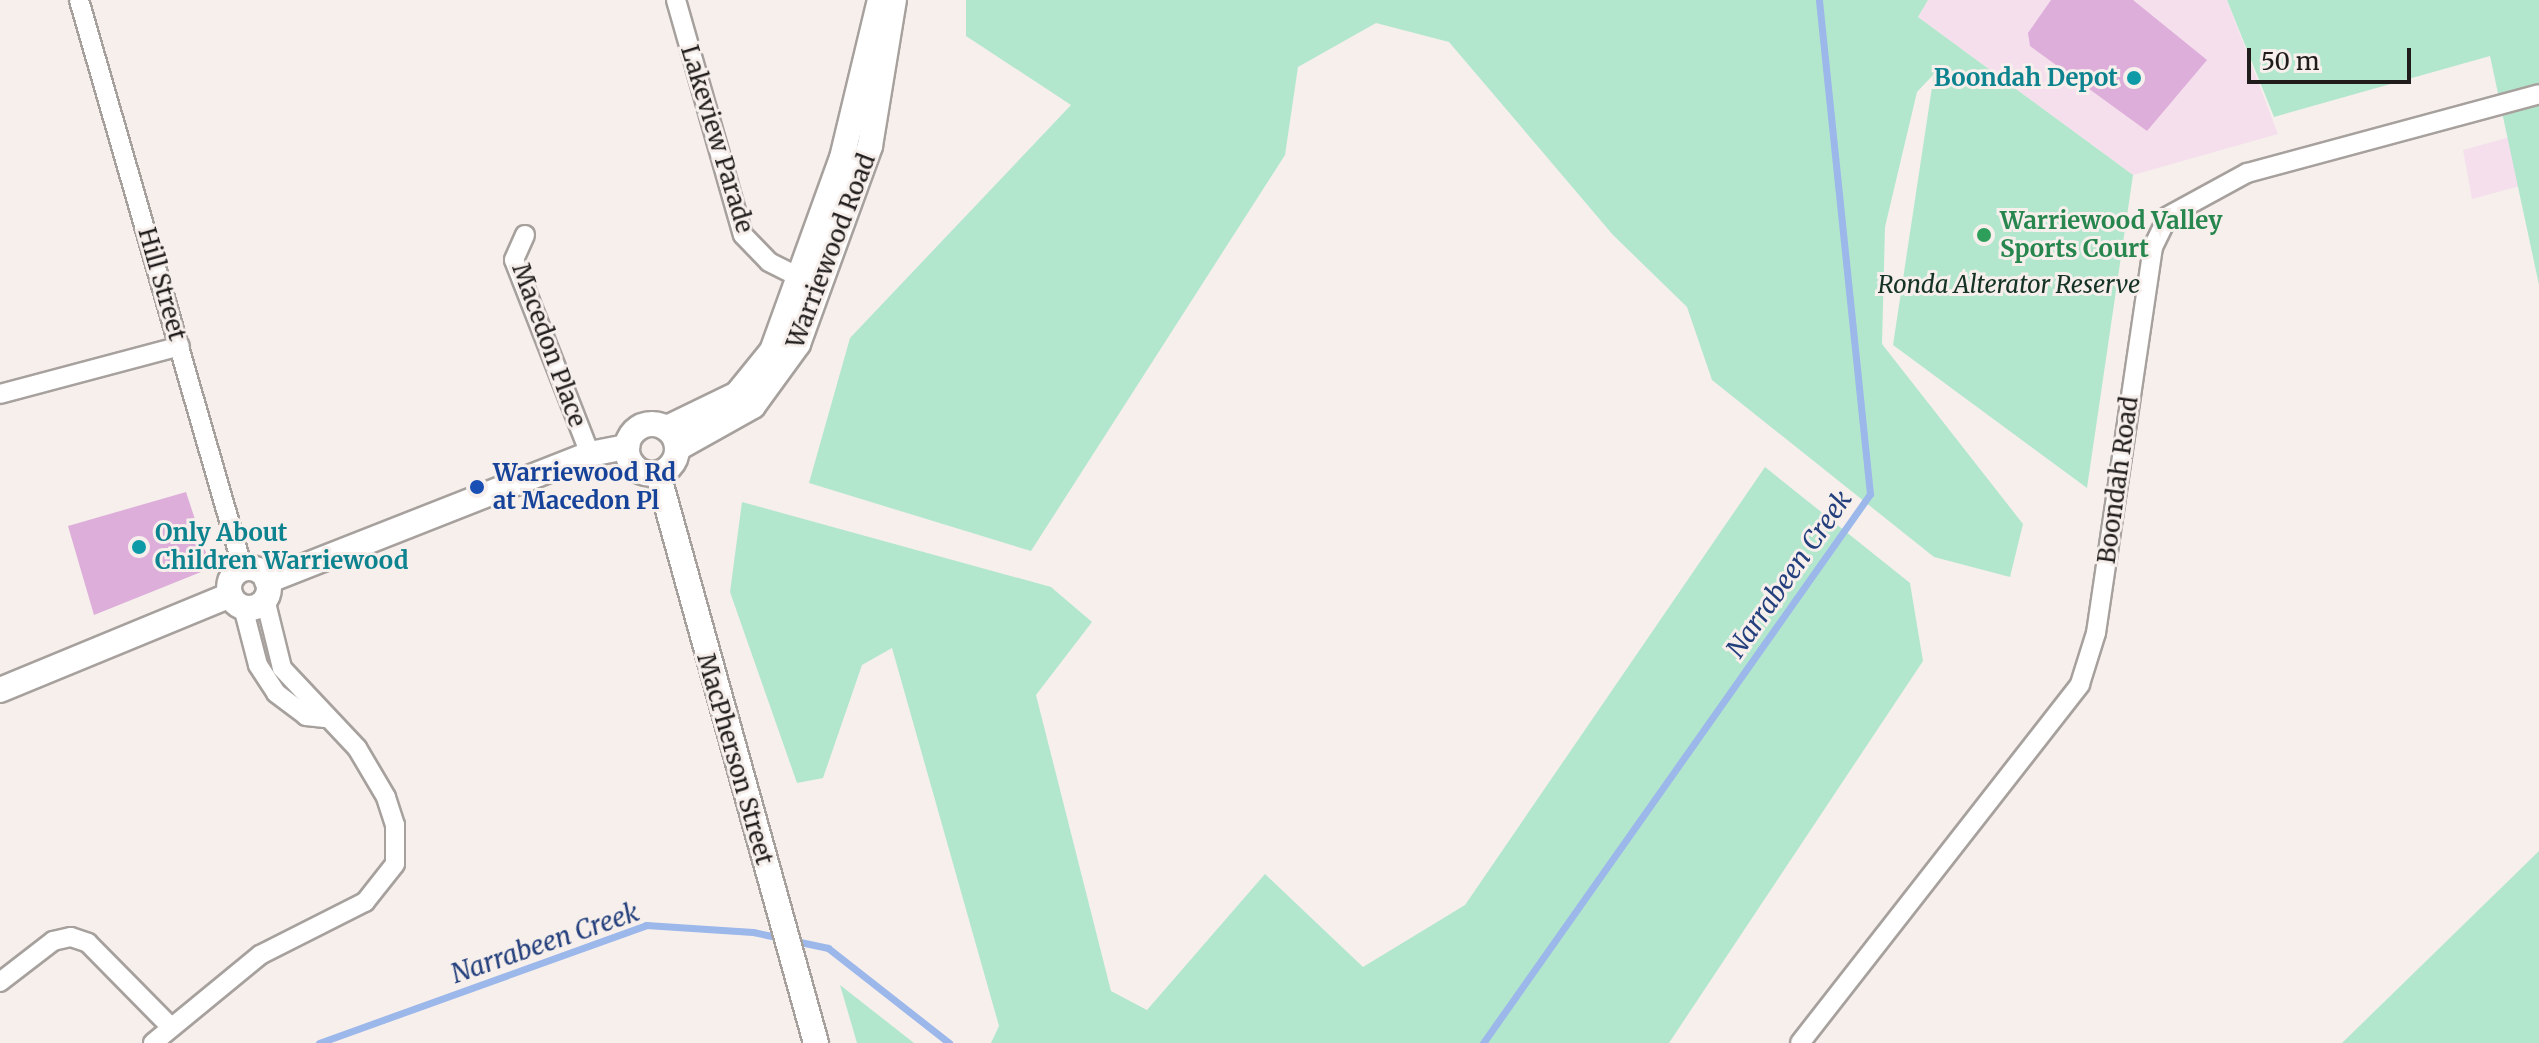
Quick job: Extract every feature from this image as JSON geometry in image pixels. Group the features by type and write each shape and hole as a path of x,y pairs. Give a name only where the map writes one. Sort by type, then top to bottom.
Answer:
{"street":[{"name":"Hill Street","path":"79,0 243,569"},
{"name":"Lakeview Parade","path":"676,0 743,235 769,262 810,282"},
{"name":"Warriewood Road","path":"810,282 880,0"},
{"name":"Warriewood Road","path":"673,438 747,385 772,351 810,282 873,137 894,0"},
{"name":"Boondah Road","path":"1800,1043 2080,684 2096,633 2153,247 2168,216 2247,173 2539,94"},
{"name":"Macedon Place","path":"525,235 514,260 590,454"},
{"path":"0,394 180,346"},
{"path":"0,690 251,595 590,454 627,447 638,428 673,438 673,465 658,474 636,468 627,447"},
{"name":"MacPherson Street","path":"658,474 816,1043"},
{"path":"153,1043 169,1025 260,955 365,902 389,876 397,846 392,811 357,748 325,718 306,716 276,693 258,665 251,595 233,577 243,569"},
{"path":"0,982 53,941 71,937 88,943 169,1025"}],"shaded area":[{"name":"Boondah Depot","path":"1928,0 2227,0 2278,134 2133,175 1918,17"},
{"path":"2510,137 2520,186 2472,199 2463,150"}],"green space":[{"name":"Ronda Alterator Reserve","path":"966,0 1928,0 1918,17 2133,175 2087,488 1893,345 1934,74 1917,92 1885,227 1882,344 2023,524 2010,577 1934,557 1712,380 1687,307 1613,235 1449,42 1376,23 1298,67 1285,155 1031,551 809,483 850,338 1071,105 966,36"},
{"path":"2227,0 2539,0 2539,285 2490,56 2274,117"},
{"path":"1765,467 1910,583 1923,661 1669,1043 991,1043 999,1026 892,648 862,665 823,778 797,783 730,592 742,502 1051,587 1092,622 1036,695 1111,991 1147,1010 1265,874 1363,967 1465,905"},
{"path":"2539,851 2539,1043 2342,1043"},
{"path":"840,985 914,1043 857,1043"}],"building":[{"name":"Boondah Depot","path":"2051,0 2133,0 2207,60 2147,131 2030,46 2028,33"},
{"name":"Only About Children Warriewood","path":"186,492 211,568 94,615 68,526"}],"waterway":[{"name":"Narrabeen Creek","path":"1483,1043 1870,494 1819,0"},
{"name":"Narrabeen Creek","path":"319,1043 646,925 753,932 828,948 949,1043"}],"place":[{"name":"Boondah Depot","path":"2134,78"},
{"name":"Warriewood Valley Sports Court","path":"1984,235"},
{"name":"Warriewood Rd at Macedon Pl","path":"477,487"},
{"name":"Only About Children Warriewood","path":"139,547"}]}
